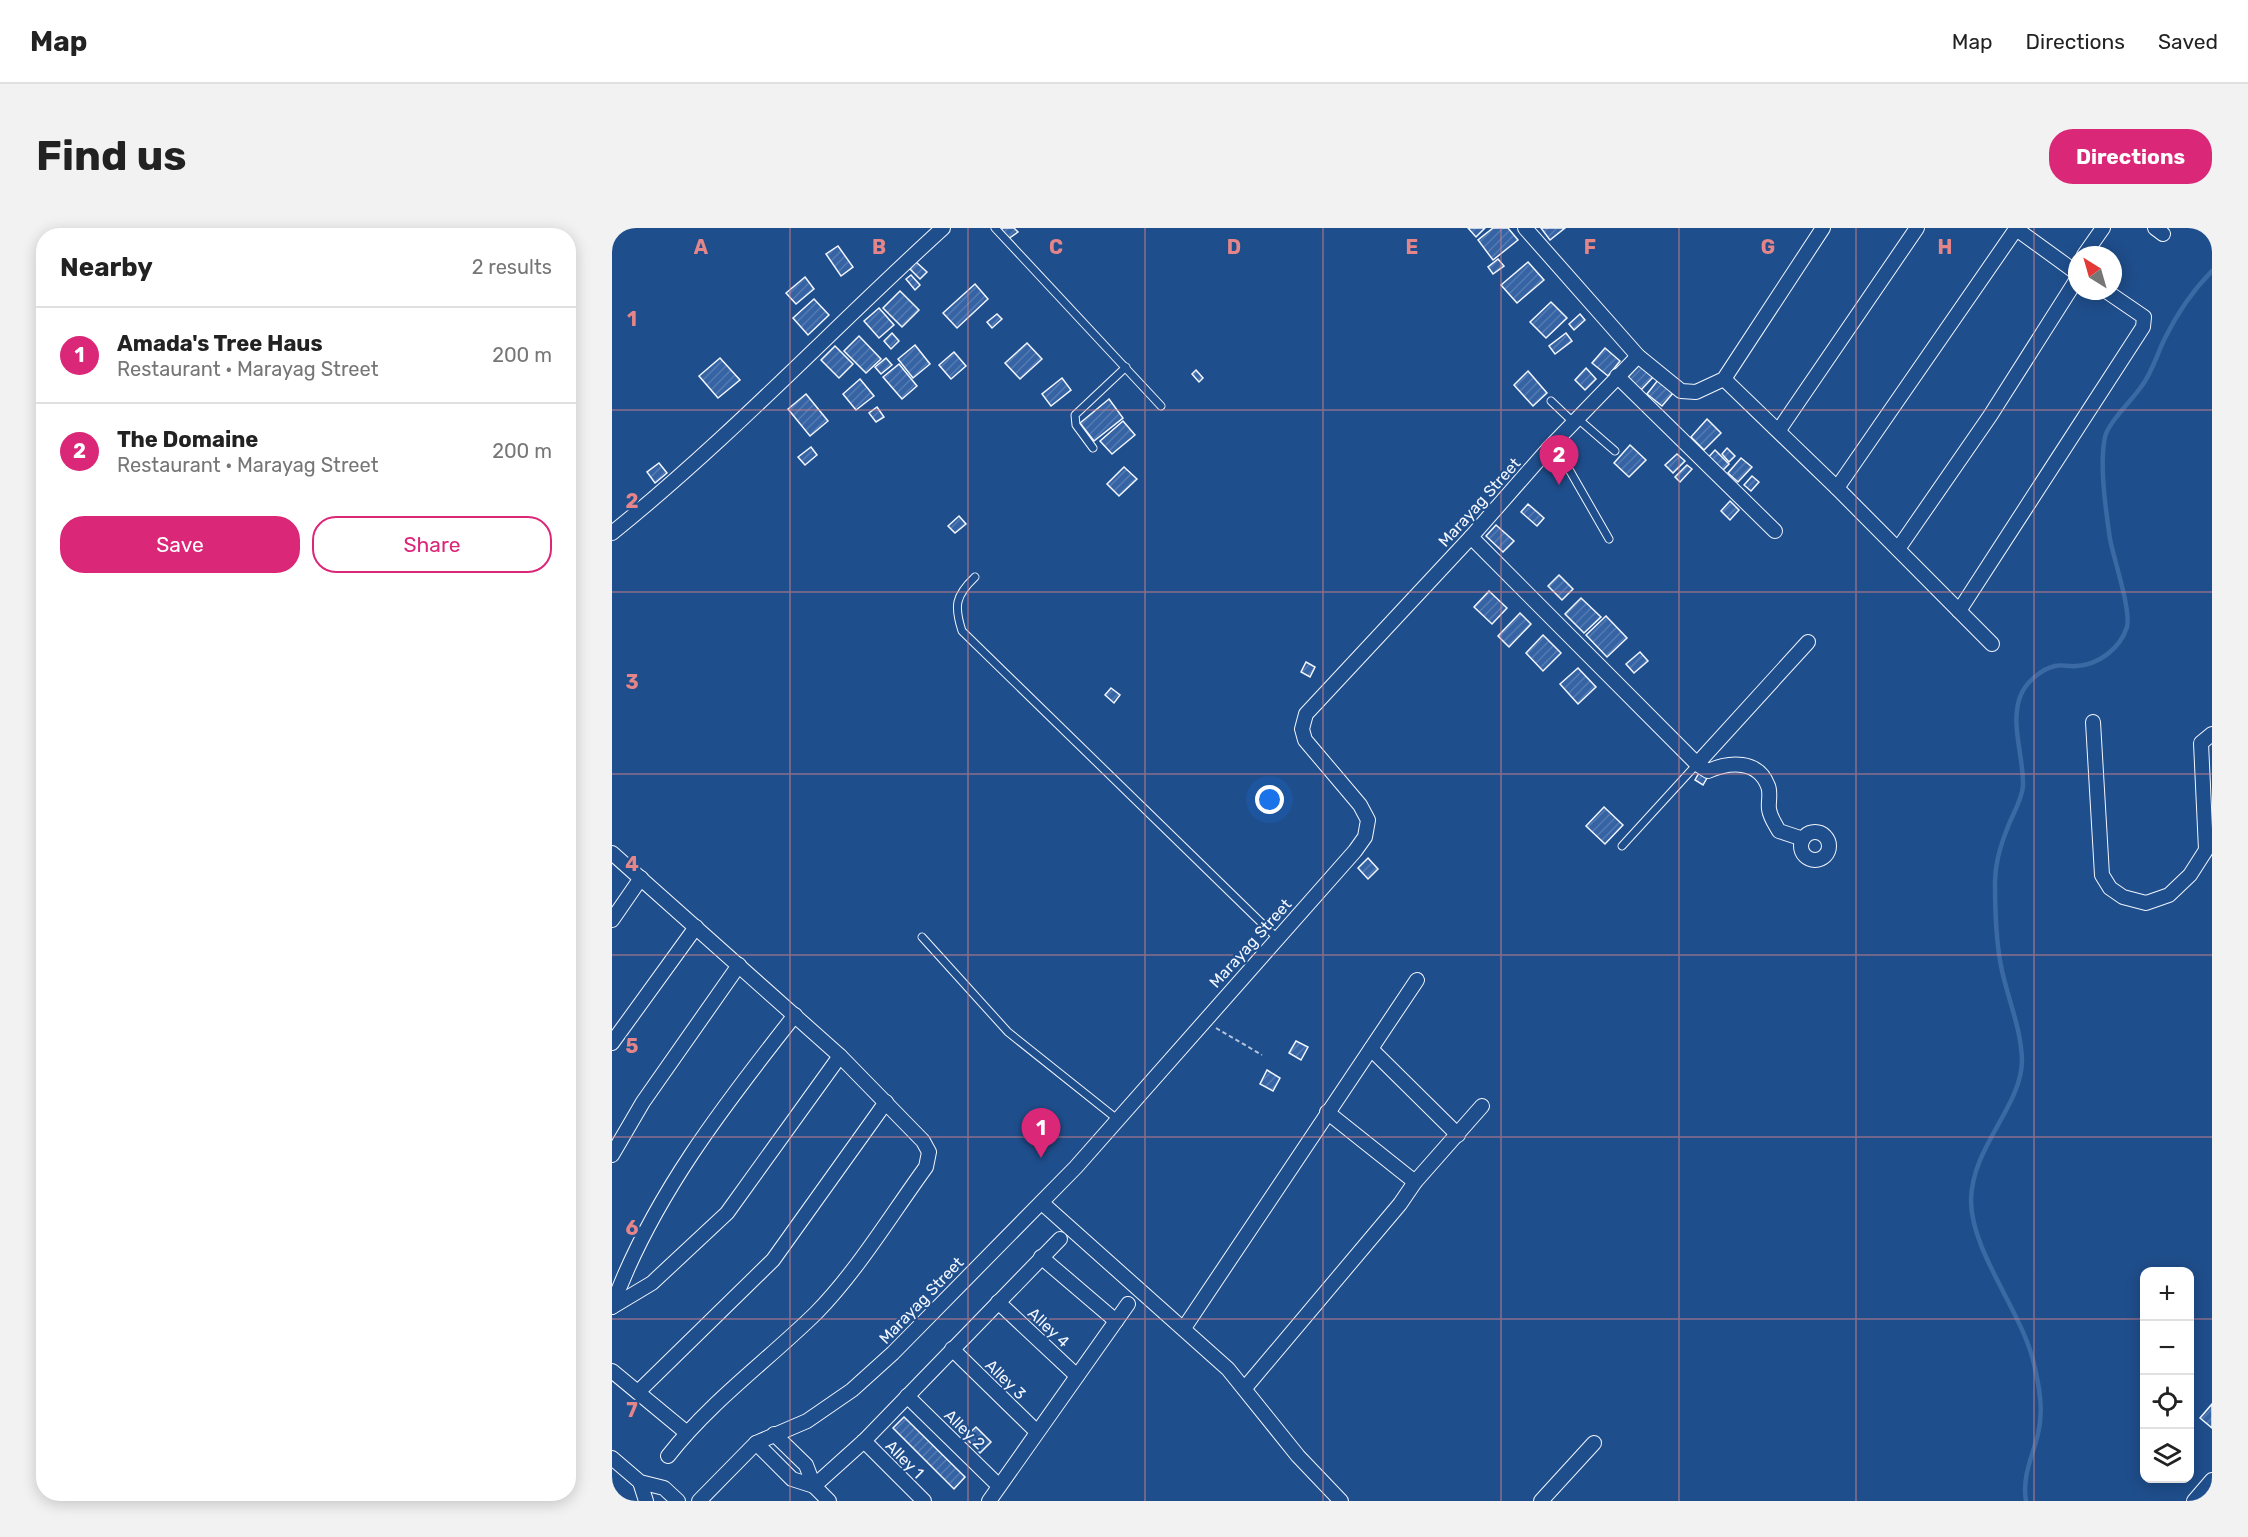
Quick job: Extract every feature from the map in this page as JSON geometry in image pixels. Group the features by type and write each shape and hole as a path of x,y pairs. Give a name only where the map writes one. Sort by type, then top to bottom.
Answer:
{"street":[{"path":"612,533 689,469 861,302 943,228"},
{"path":"1524,228 1638,356 1681,391 1696,392 1724,379 1823,228"},
{"path":"1779,430 1917,228"},
{"path":"2090,246 2103,228"},
{"path":"1838,488 2015,229 2068,266"},
{"path":"1898,549 1990,416 2068,285"},
{"path":"1959,610 2143,327 2144,317 2120,300"},
{"name":"Marayag Street","path":"699,1501 756,1443 807,1421 852,1390 893,1353 1042,1203 1355,851 1365,837 1368,820 1360,806 1305,740 1302,729 1306,714 1471,537 1549,448 1638,356"},
{"path":"1617,376 1775,531"},
{"path":"1724,379 1838,488 1992,644"},
{"path":"1471,537 1696,764 1708,771 1722,765 1739,763 1753,768 1768,786 1769,811 1779,831 1803,839"},
{"path":"1696,764 1808,642"},
{"path":"2092,722 2102,875 2110,888 2116,892 2146,903 2169,895 2190,875 2206,850 2201,743 2212,734"},
{"path":"612,853 840,1056 923,1141 929,1152 926,1167 838,1288 817,1312 687,1433 668,1456"},
{"path":"612,919 641,878"},
{"path":"612,1042 696,927"},
{"path":"612,1155 643,1102 739,965"},
{"path":"1184,1328 1417,980"},
{"path":"612,1307 628,1262 716,1116 795,1015"},
{"path":"1371,1049 1458,1135"},
{"path":"612,1307 652,1283 727,1214 840,1056"},
{"path":"638,1392 772,1260 886,1102"},
{"path":"1245,1388 1400,1204 1415,1182 1482,1106"},
{"path":"1327,1112 1415,1182"},
{"path":"1042,1203 1184,1328 1245,1388 1298,1456 1341,1501"},
{"path":"814,1486 864,1441 1060,1239"},
{"path":"1041,1257 1116,1321"},
{"name":"Alley 4","path":"998,1302 1077,1376"},
{"path":"988,1501 1128,1304"},
{"name":"Alley 3","path":"952,1349 1037,1432"},
{"path":"612,1371 687,1433"},
{"name":"Alley 2","path":"907,1396 999,1486"},
{"path":"774,1434 806,1465 814,1486 829,1501"},
{"name":"Alley 1","path":"864,1441 924,1501"},
{"path":"756,1443 792,1479 814,1486"},
{"path":"1541,1501 1594,1443"},
{"path":"612,1458 640,1482 664,1488 678,1501"},
{"path":"2194,1501 2212,1480"},
{"path":"640,1482 646,1501"}],"lane":[{"path":"995,228 1161,406"},
{"path":"1093,448 1076,425 1075,415 1126,367"},
{"path":"1551,401 1615,451"},
{"path":"1549,448 1570,471 1609,539"},
{"path":"975,577 963,588 955,609 962,631 1277,938"},
{"path":"1622,846 1696,764"},
{"path":"922,937 1008,1032 1117,1119"}],"path":[{"path":"1203,1021 1262,1055"}],"building":[{"path":"1014,228 1018,232 1008,239 1001,230"},
{"path":"1468,228 1485,228 1476,237"},
{"path":"1493,228 1508,228 1518,240 1493,260 1478,240"},
{"path":"1541,228 1565,228 1550,240"},
{"path":"838,246 853,267 841,276 826,254"},
{"path":"1498,259 1504,266 1493,274 1488,267"},
{"path":"916,262 927,272 920,279 910,269"},
{"path":"1528,262 1544,280 1517,303 1501,285"},
{"path":"911,275 920,285 915,290 906,279"},
{"path":"805,277 814,289 796,304 786,293"},
{"path":"975,284 988,299 957,328 943,313"},
{"path":"900,291 919,310 902,327 883,308"},
{"path":"814,299 829,315 808,335 793,318"},
{"path":"1551,302 1567,318 1546,338 1530,322"},
{"path":"879,308 894,325 879,338 864,321"},
{"path":"997,314 1002,319 992,328 987,322"},
{"path":"1580,314 1585,320 1574,330 1569,324"},
{"path":"892,333 899,341 891,349 884,341"},
{"path":"1566,333 1572,341 1555,354 1549,346"},
{"path":"859,336 881,359 866,373 844,351"},
{"path":"1027,343 1042,359 1020,379 1005,363"},
{"path":"915,345 930,364 913,378 898,359"},
{"path":"835,346 853,364 839,378 821,360"},
{"path":"1605,348 1620,361 1608,376 1592,363"},
{"path":"954,352 966,366 951,379 939,365"},
{"path":"720,358 740,380 718,398 699,376"},
{"path":"886,358 892,365 881,374 875,367"},
{"path":"1642,362 1655,375 1641,390 1627,378"},
{"path":"899,364 917,386 902,399 883,377"},
{"path":"1586,368 1596,379 1585,390 1575,380"},
{"path":"1196,370 1203,378 1199,382 1192,374"},
{"path":"1528,371 1547,393 1533,406 1514,385"},
{"path":"1062,378 1071,390 1051,406 1042,394"},
{"path":"860,379 874,396 856,410 843,394"},
{"path":"1658,380 1673,393 1662,406 1647,394"},
{"path":"806,394 828,421 810,436 788,409"},
{"path":"1109,399 1123,418 1094,441 1080,423"},
{"path":"877,407 884,417 876,422 869,413"},
{"path":"1707,419 1721,433 1704,450 1691,437"},
{"path":"1123,421 1135,435 1112,454 1100,441"},
{"path":"1630,445 1646,460 1629,477 1614,463"},
{"path":"811,447 817,455 805,465 798,457"},
{"path":"1727,448 1735,456 1729,462 1722,454"},
{"path":"1715,450 1729,464 1720,473 1706,460"},
{"path":"1677,454 1685,461 1673,473 1665,465"},
{"path":"1741,458 1752,467 1738,482 1728,473"},
{"path":"659,463 667,473 655,483 647,472"},
{"path":"1687,465 1692,469 1680,482 1675,477"},
{"path":"1124,467 1137,479 1119,496 1107,484"},
{"path":"1752,476 1759,482 1751,491 1744,485"},
{"path":"1730,501 1739,510 1730,520 1721,511"},
{"path":"1528,504 1544,518 1537,526 1521,512"},
{"path":"959,516 966,524 955,533 948,526"},
{"path":"1496,525 1514,541 1503,552 1486,536"},
{"path":"1559,575 1573,589 1562,600 1548,586"},
{"path":"1489,591 1507,608 1492,624 1474,607"},
{"path":"1581,598 1601,617 1584,633 1565,614"},
{"path":"1520,613 1531,624 1509,647 1498,636"},
{"path":"1606,616 1627,638 1607,657 1586,635"},
{"path":"1543,635 1561,653 1543,671 1526,653"},
{"path":"1640,652 1648,661 1634,673 1626,664"},
{"path":"1306,662 1315,667 1310,677 1301,672"},
{"path":"1578,668 1596,687 1578,704 1560,684"},
{"path":"1111,688 1120,695 1114,703 1105,695"},
{"path":"1699,773 1707,778 1703,785 1695,780"},
{"path":"1604,807 1623,825 1605,844 1586,826"},
{"path":"1368,858 1378,869 1368,879 1358,868"},
{"path":"1296,1041 1308,1047 1301,1060 1289,1053"},
{"path":"1267,1070 1280,1078 1273,1091 1260,1084"},
{"path":"2212,1404 2212,1428 2200,1418"},
{"path":"904,1417 965,1477 954,1489 893,1428"},
{"path":"976,1427 991,1442 980,1453 965,1437"}],"waterway":[{"path":"2026,1501 2026,1475 2041,1416 2037,1378 2027,1341 1979,1239 1973,1219 1971,1200 1973,1180 1979,1162 2014,1094 2020,1077 2022,1060 2019,1036 1999,956 1995,894 1999,853 2023,786 2016,719 2017,708 2026,687 2039,673 2057,665 2076,666 2092,663 2114,649 2124,635 2128,619 2127,609 2110,539 2104,488 2105,437 2115,418 2145,382 2180,311 2212,271"}],"place":[{"name":"The Domaine","path":"1559,485"},
{"name":"Amada's Tree Haus","path":"1041,1158"}]}
